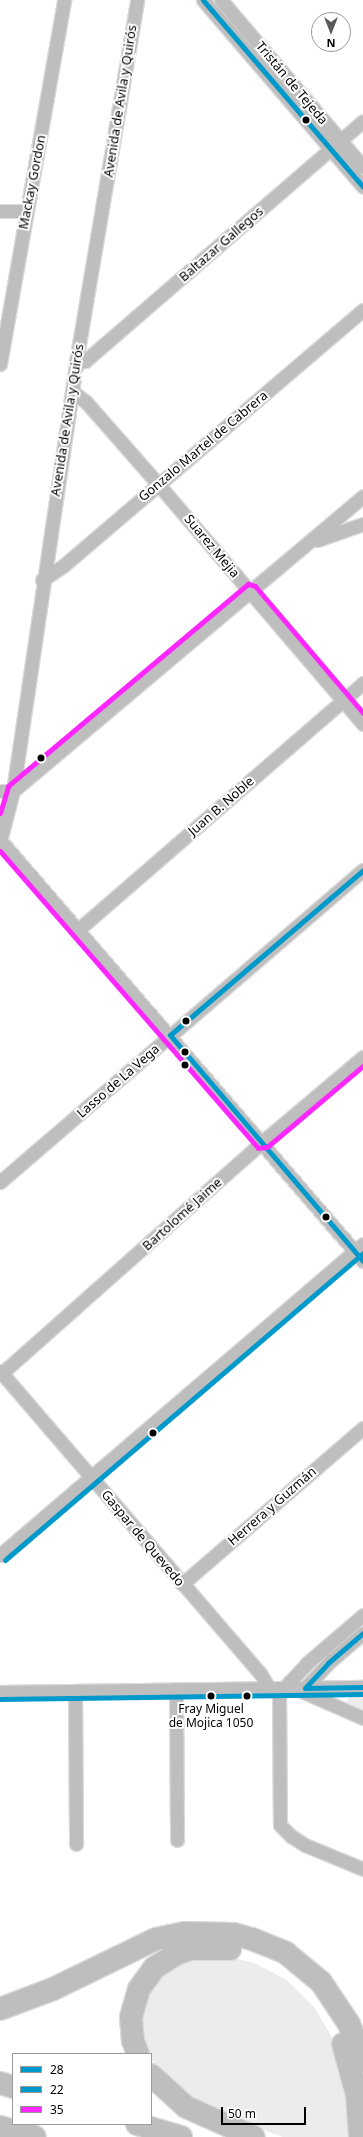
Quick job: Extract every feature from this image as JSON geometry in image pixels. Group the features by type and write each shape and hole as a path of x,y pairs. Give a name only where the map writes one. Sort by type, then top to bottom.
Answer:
{"highway":[{"path":"0,2009 48,1991 156,1939 184,1933 234,1934 252,1939 286,1953 321,1982 349,2024 363,2062"},
{"path":"138,2053 131,2029 132,2010 139,1989 154,1968 178,1953 204,1947 232,1949 260,1957 284,1970 304,1985 333,2025 355,2082 360,2137"},
{"path":"152,2075 186,2107 254,2137"},
{"path":"0,2083 12,2086"},
{"path":"140,2125 181,2137"},
{"path":"0,2127 35,2137"}],"street":[{"name":"Mackay Gordon","path":"0,364 64,0"},
{"name":"Avenida de Avila y Quirós","path":"0,840 6,791 137,0"},
{"name":"Tristán de Tejeda","path":"203,0 363,187"},
{"name":"Tristán de Tejeda","path":"221,0 363,166"},
{"name":"Baltazar Gallegos","path":"76,362 85,361 363,121"},
{"path":"0,211 26,211"},
{"name":"Gonzalo Martel de Cabrera","path":"42,580 63,566 363,310"},
{"name":"Suarez Mejia","path":"72,391 86,402 158,484 363,724"},
{"path":"6,791 250,591 363,496"},
{"path":"308,543 363,524"},
{"name":"Juan B. Noble","path":"78,929 363,683"},
{"path":"0,840 262,1142 360,1252 0,1555"},
{"name":"Lasso de La Vega","path":"0,1182 363,870"},
{"name":"Bartolomé Jaime","path":"1,1372 262,1142 363,1057"},
{"name":"Gaspar de Quevedo","path":"1,1372 260,1673 287,1688"},
{"name":"Herrera y Guzmán","path":"182,1584 363,1428"},
{"path":"363,1615 306,1664 287,1688 280,1825 291,1836 305,1845 363,1869"},
{"path":"287,1688 328,1663 363,1633"},
{"path":"0,1692 363,1687"},
{"path":"287,1688 363,1718"},
{"path":"176,1689 177,1840"},
{"path":"75,1691 76,1844"}],"shaded area":[{"path":"350,1694 363,1694 363,1711 346,1704"},
{"path":"218,1954 254,1963 287,1980 314,2007 333,2039 345,2072 353,2137 283,2137 208,2108 175,2086 153,2063 152,2053 148,2053 144,2043 141,2020 145,1997 171,1964"}],"transit line":[{"name":"28","path":"203,0 363,187"},
{"name":"35","path":"0,813 8,786 248,584 255,586 363,713"},
{"name":"35","path":"0,851 258,1148 267,1147 363,1066"},
{"name":"28","path":"170,1035 363,870"},
{"name":"28","path":"170,1035 363,1261"},
{"name":"22","path":"5,1560 363,1253"},
{"name":"28","path":"305,1688 328,1663 363,1633"},
{"name":"28","path":"305,1688 363,1687"},
{"name":"22","path":"0,1699 363,1694"}],"place":[{"name":"Fray Miguel de Mojica 1050","path":"211,1696"}]}
